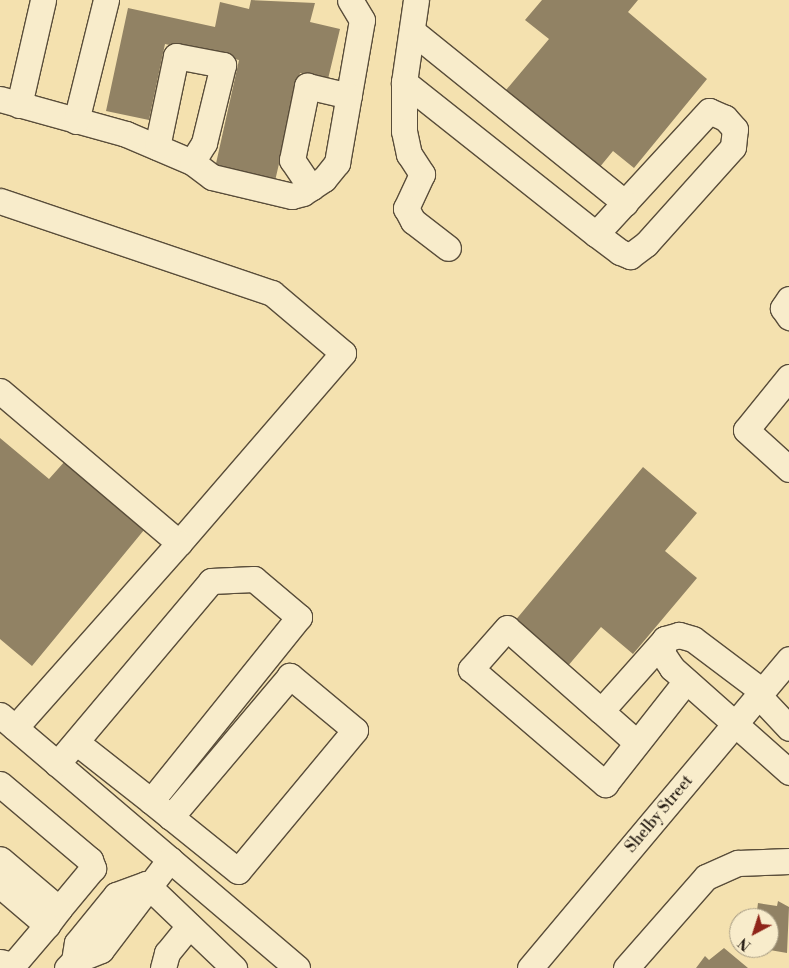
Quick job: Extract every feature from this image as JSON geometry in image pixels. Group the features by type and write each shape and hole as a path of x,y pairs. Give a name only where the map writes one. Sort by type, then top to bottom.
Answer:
{"street":[{"path":"43,0 10,102 157,147 192,162 212,177 292,196 311,188 337,163 362,20 350,0"},
{"path":"76,121 106,0"},
{"path":"416,0 404,82 404,131 409,154 422,174 406,208 413,221 448,248"},
{"path":"412,31 625,203"},
{"path":"157,147 176,56 223,65 204,143 192,162"},
{"path":"404,82 596,234 630,256 646,244 733,147 735,129 725,118 709,111 596,234"},
{"path":"311,188 292,160 308,86 349,96"},
{"path":"0,201 272,293 343,353 179,543 8,722 297,968"},
{"path":"789,299 783,308 789,317"},
{"path":"789,377 746,430 789,469"},
{"path":"0,391 179,543"},
{"path":"57,764 211,581 254,579 299,617 151,801"},
{"path":"637,743 507,628 471,669 605,784 686,681"},
{"path":"601,711 665,639 679,635 693,639 760,693 789,728"},
{"path":"665,639 662,653 686,681 732,726 789,772"},
{"name":"Shelby Street","path":"530,968 789,659"},
{"path":"70,966 77,943 116,895 146,884 165,856 177,822 290,676 355,730 238,871 177,822 151,801 76,742"},
{"path":"0,784 90,860 93,868 12,965 0,962"},
{"path":"0,859 53,917"},
{"path":"626,968 706,876 738,862 789,861"},
{"path":"146,884 234,968"},
{"path":"0,885 53,917"},
{"path":"163,968 167,953 189,926"}],"building":[{"path":"251,0 315,3 310,22 340,29 328,79 300,73 275,181 215,168 239,60 165,44 149,120 106,111 128,8 215,27 220,2 249,9"},
{"path":"542,0 638,0 628,12 707,79 634,168 613,151 599,168 506,90 549,39 525,20"},
{"path":"0,438 49,479 66,460 144,530 32,666 0,639"},
{"path":"643,467 697,513 665,551 697,578 633,654 601,627 567,667 514,622"},
{"path":"778,901 789,907 787,953 779,952 779,908 757,908 758,903 777,906"},
{"path":"724,948 729,952 729,958 736,958 748,968 696,968 705,956 709,960"}]}
